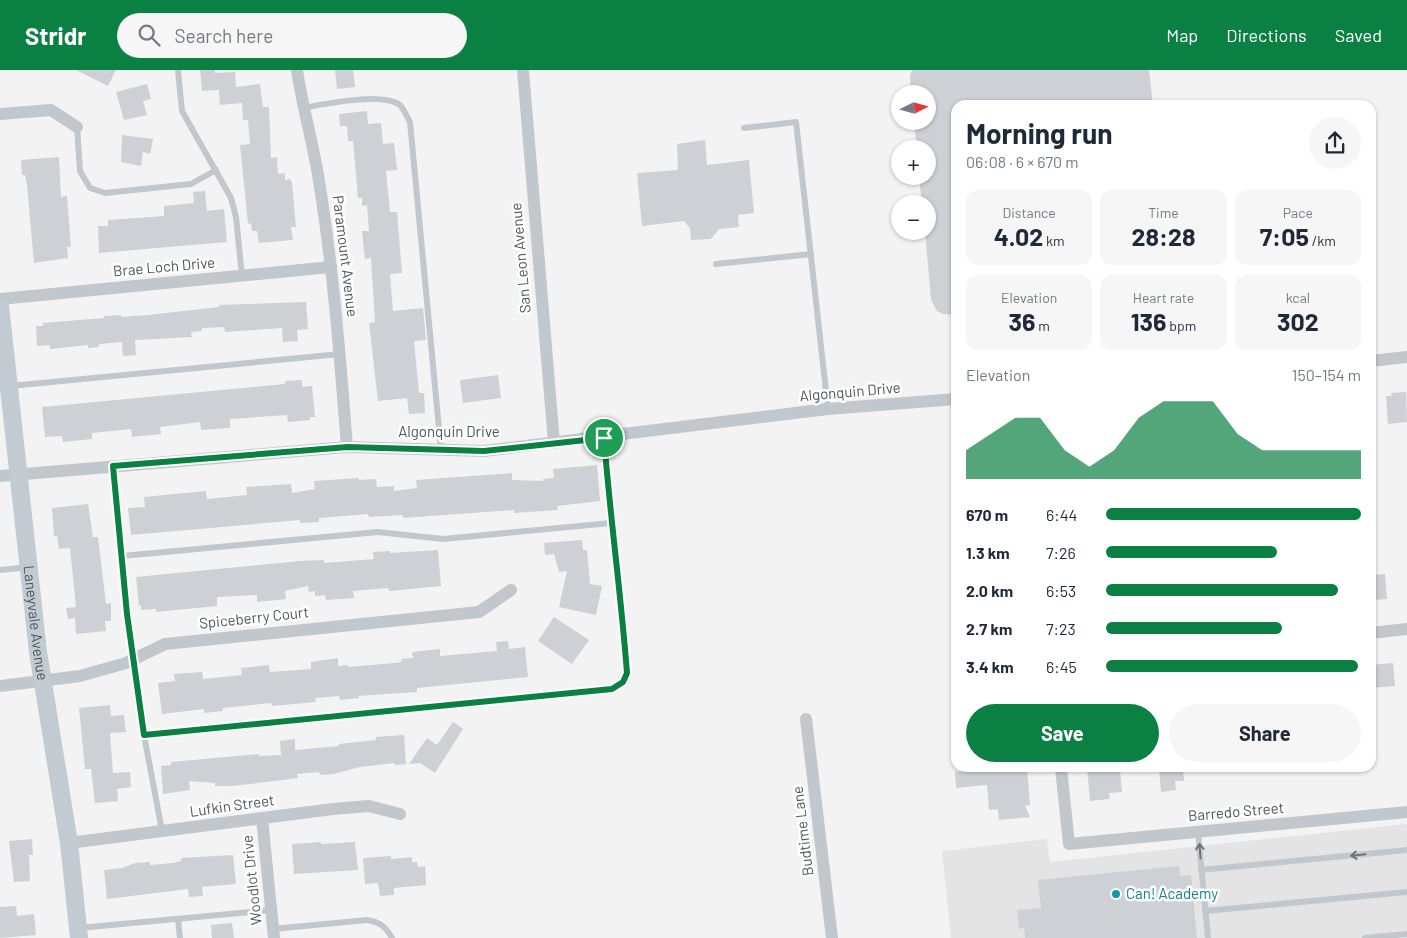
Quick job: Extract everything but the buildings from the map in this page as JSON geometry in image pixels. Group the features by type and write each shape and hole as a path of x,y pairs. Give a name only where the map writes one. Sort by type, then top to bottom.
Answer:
{"street":[{"name":"Paramount Avenue","path":"297,70 303,108 318,173 331,267 348,447"},
{"name":"San Leon Avenue","path":"524,70 554,443"},
{"path":"0,114 50,110 77,127"},
{"name":"Brae Loch Drive","path":"0,299 331,267"},
{"name":"Laneyvale Avenue","path":"0,306 5,386 20,474 38,652 69,843 78,933"},
{"path":"1376,361 1407,358"},
{"name":"Algonquin Drive","path":"0,476 348,447 484,451 604,438 828,409 951,399"},
{"name":"Spiceberry Court","path":"0,686 80,676 133,659 166,644 479,612 511,590"},
{"path":"1376,632 1407,629"},
{"name":"Budtime Lane","path":"806,720 832,938"},
{"name":"Barredo Street","path":"1061,772 1069,844 1407,812"},
{"name":"Lufkin Street","path":"69,843 369,806 400,814"},
{"name":"Woodlot Drive","path":"262,818 273,933"}],"lane":[{"path":"178,70 182,111 231,198 236,217 242,276"},
{"path":"303,108 334,103 388,100 401,106 410,122 441,450"},
{"path":"744,128 796,122 828,409"},
{"path":"77,127 80,171 90,188 105,193 192,184 216,170"},
{"path":"716,264 811,254"},
{"path":"5,386 340,354"},
{"path":"144,735 612,689 623,682 627,673 604,438"},
{"path":"113,466 133,659 144,735 162,831"},
{"path":"122,556 378,532 443,539 611,523"},
{"path":"0,570 29,567"},
{"path":"1198,832 1208,938"},
{"path":"1201,870 1407,850"},
{"path":"1205,911 1407,892"},
{"path":"78,933 178,919 271,910"},
{"path":"178,919 180,938"},
{"path":"273,933 367,920 382,925 392,938"},
{"path":"1365,938 1407,934"}],"shaded area":[{"path":"1407,824 1407,938 951,938 942,851 1047,839 1050,862"}],"place":[{"name":"Can! Academy","path":"1116,894"}],"route":[{"path":"604,438 627,673 623,682 612,689 144,735 127,614 113,466 348,447 484,451 604,438"}]}
